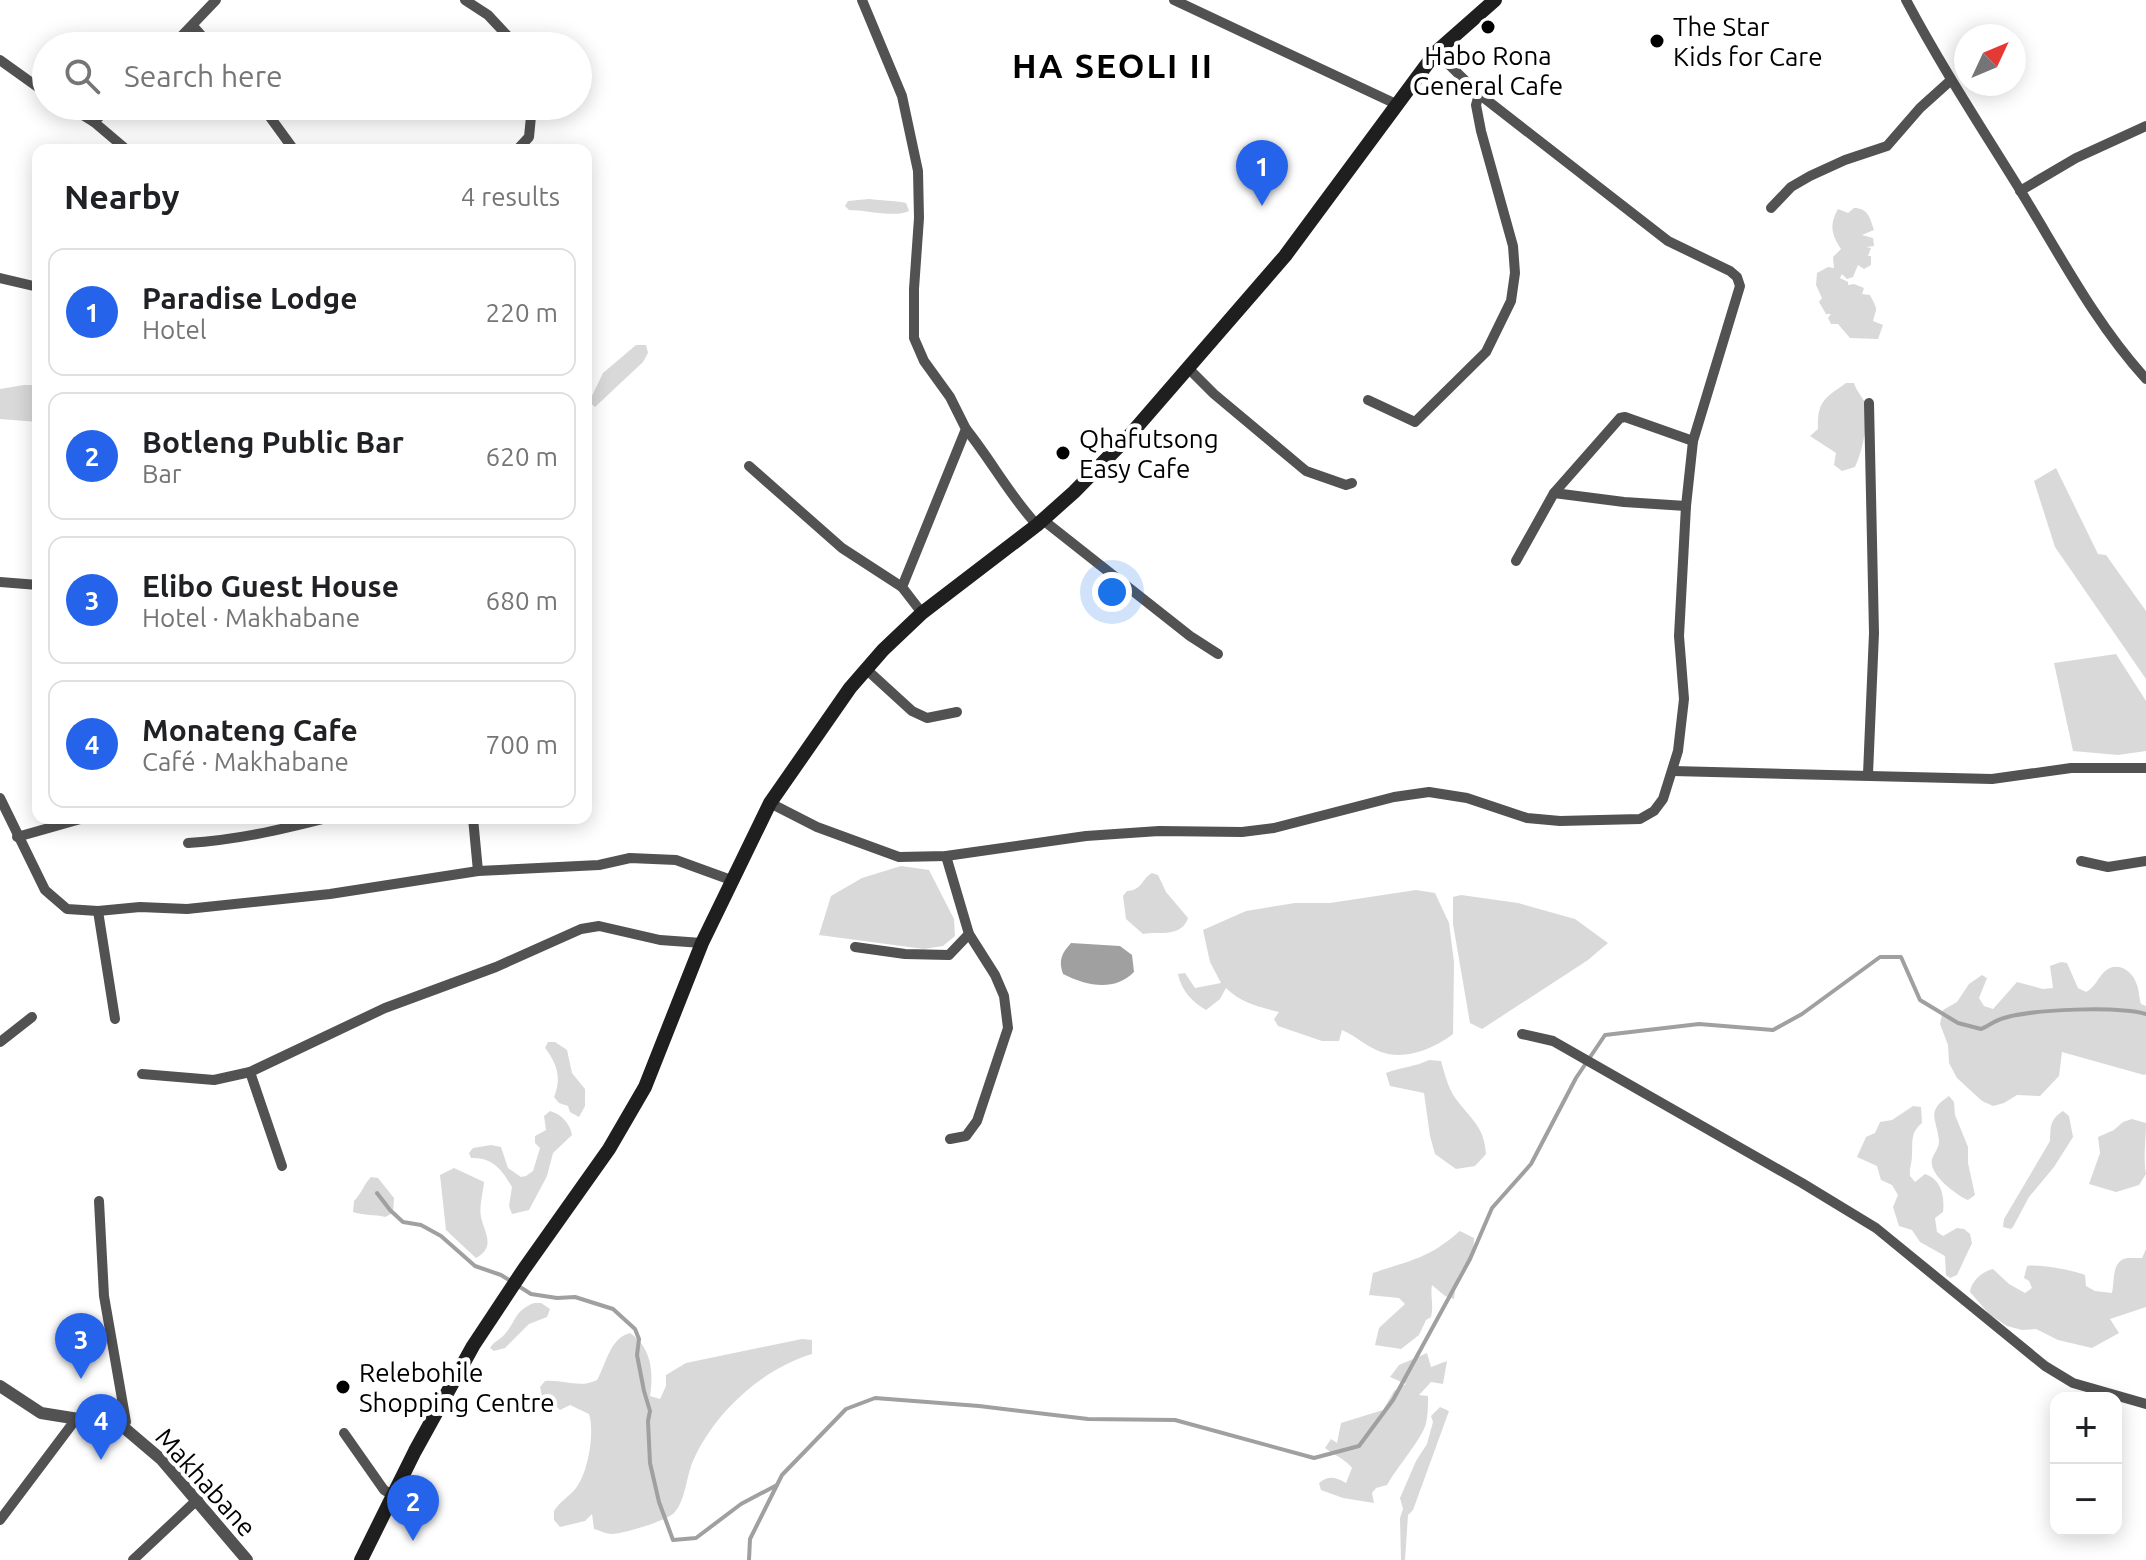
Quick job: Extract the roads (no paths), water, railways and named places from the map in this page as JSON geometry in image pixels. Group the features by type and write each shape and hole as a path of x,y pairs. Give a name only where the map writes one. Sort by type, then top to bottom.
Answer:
{"main road":[{"path":"361,1560 415,1451 473,1346 609,1149 645,1087 702,943 770,803 866,669 922,613 1040,523 1129,436 1285,256 1436,52 1495,0"}],"street":[{"path":"187,32 216,0"},
{"path":"465,0 488,15 504,32"},
{"path":"862,0 902,96 918,171 914,338 924,361 1011,494 1040,523 1218,654"},
{"path":"1174,0 1396,104"},
{"path":"1906,0 1950,81 2083,297 2119,349 2146,379"},
{"path":"193,26 198,32"},
{"path":"770,803 817,827 899,857 946,856 1086,836 1274,828 1394,797 1429,792 1467,798 1527,818 1560,821 1640,819 1654,811 1663,799 1673,771 1684,699 1679,636 1693,441 1740,286 1737,277 1668,241 1479,94 1436,52"},
{"path":"0,60 32,83"},
{"path":"1771,208 1791,187 1810,176 1887,146 1920,108 1950,81"},
{"path":"1368,400 1415,422 1486,352 1511,301 1515,273 1513,246 1481,131 1476,105 1479,94"},
{"path":"91,120 120,144"},
{"path":"272,120 290,144"},
{"path":"523,144 529,137 531,120"},
{"path":"2020,191 2076,158 2146,126"},
{"path":"0,278 32,286"},
{"path":"1187,367 1214,394 1306,471 1346,485 1352,483"},
{"path":"1868,774 1874,633 1869,403"},
{"path":"1516,561 1554,493 1620,418 1625,417 1693,441"},
{"path":"902,587 966,429"},
{"path":"749,466 842,548 902,587 922,613"},
{"path":"1554,493 1686,506"},
{"path":"0,582 32,585"},
{"path":"866,669 912,711 927,718 957,712"},
{"path":"1673,771 1992,779 2071,768 2146,768"},
{"path":"0,798 45,890 67,909 187,909 330,894 478,871 599,865 630,858 676,860 731,880"},
{"path":"17,837 63,824"},
{"path":"188,843 261,835 304,824"},
{"path":"474,824 478,871"},
{"path":"946,856 969,934 982,951 1002,990 1008,1028 977,1121 966,1136 950,1139"},
{"path":"2081,861 2108,867 2146,861"},
{"path":"98,911 115,1019"},
{"path":"142,1074 214,1080 250,1072 385,1008 496,967 581,929 599,926 660,940 702,943"},
{"path":"855,947 905,954 949,955 969,934"},
{"path":"0,1042 32,1017"},
{"path":"1522,1034 1553,1041 1876,1228 2063,1378 2146,1404"},
{"path":"250,1072 282,1166"},
{"path":"99,1201 104,1296 126,1422 122,1426"},
{"name":"Makhabane","path":"0,1386 41,1413 122,1426 146,1444 198,1499 247,1560"},
{"path":"0,1520 76,1419"},
{"path":"344,1433 384,1490 394,1496"},
{"path":"133,1560 198,1499"}],"waterway":[{"path":"377,1193 403,1222 421,1225 441,1236 475,1266 501,1275 531,1294 575,1297 613,1309 635,1329 639,1339 637,1355 650,1411 650,1463 659,1502 673,1540 696,1538 741,1504 777,1485 782,1475 846,1409 875,1398 1088,1419 1175,1420 1314,1458 1359,1446 1393,1400 1470,1259 1492,1208 1531,1164 1576,1078 1605,1035 1699,1024 1773,1030 1802,1014 1880,957 1901,957 1920,1000 1958,1023 1981,1029 2004,1018 2054,1011 2096,1009 2146,1014"},
{"path":"749,1560 750,1539 777,1485"}],"place":[{"name":"Habo Rona General Cafe","path":"1488,27"},
{"name":"The Star Kids for Care","path":"1657,41"},
{"name":"Paradise Lodge","path":"1262,206"},
{"name":"Qhafutsong Easy Cafe","path":"1063,453"},
{"name":"Elibo Guest House","path":"81,1379"},
{"name":"Relebohile Shopping Centre","path":"343,1387"},
{"name":"Monateng Cafe","path":"101,1460"},
{"name":"Botleng Public Bar","path":"413,1541"}],"district":[{"name":"HA SEOLI II","path":"1113,65"}]}
